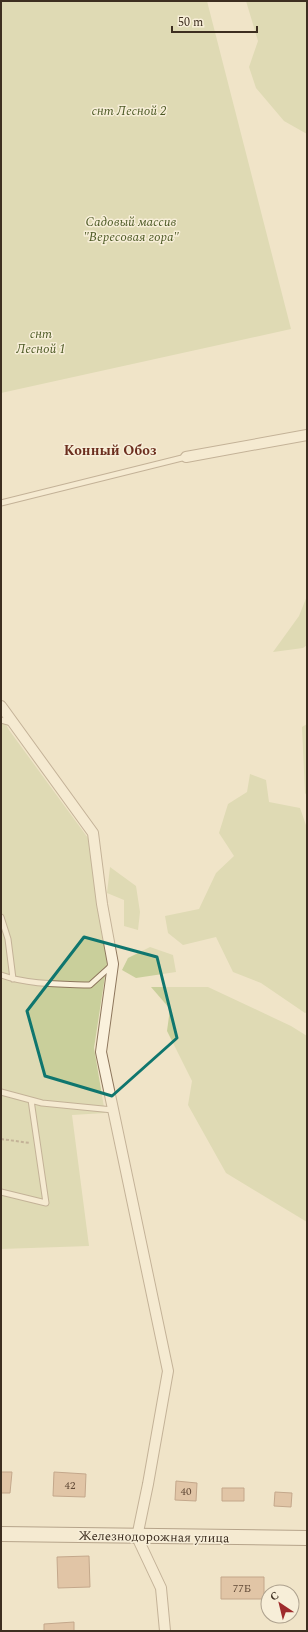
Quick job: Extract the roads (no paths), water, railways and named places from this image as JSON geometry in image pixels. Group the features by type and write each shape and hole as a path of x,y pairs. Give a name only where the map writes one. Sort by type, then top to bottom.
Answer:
{"street":[{"path":"186,457 307,435"},
{"path":"1,706 93,833 102,904 113,964 101,1052 168,1371 137,1537 161,1588 165,1631"},
{"name":"Железнодорожная улица","path":"1,1534 137,1537 307,1538"}],"lane":[{"path":"1,503 186,457"},
{"path":"1,720 12,723"},
{"path":"1,917 8,939 13,979"},
{"path":"1,975 13,979 36,983 90,985 113,964"},
{"path":"1,1092 42,1103 113,1110"},
{"path":"1,1192 46,1203 31,1100"}],"district":[{"name":"Конный Обоз","path":"110,450"}],"park label":[{"name":"снт Лесной 2","path":"129,111"},
{"name":"Садовый массив \"Вересовая гора\"","path":"131,230"},
{"name":"снт Лесной 1","path":"41,342"}]}
